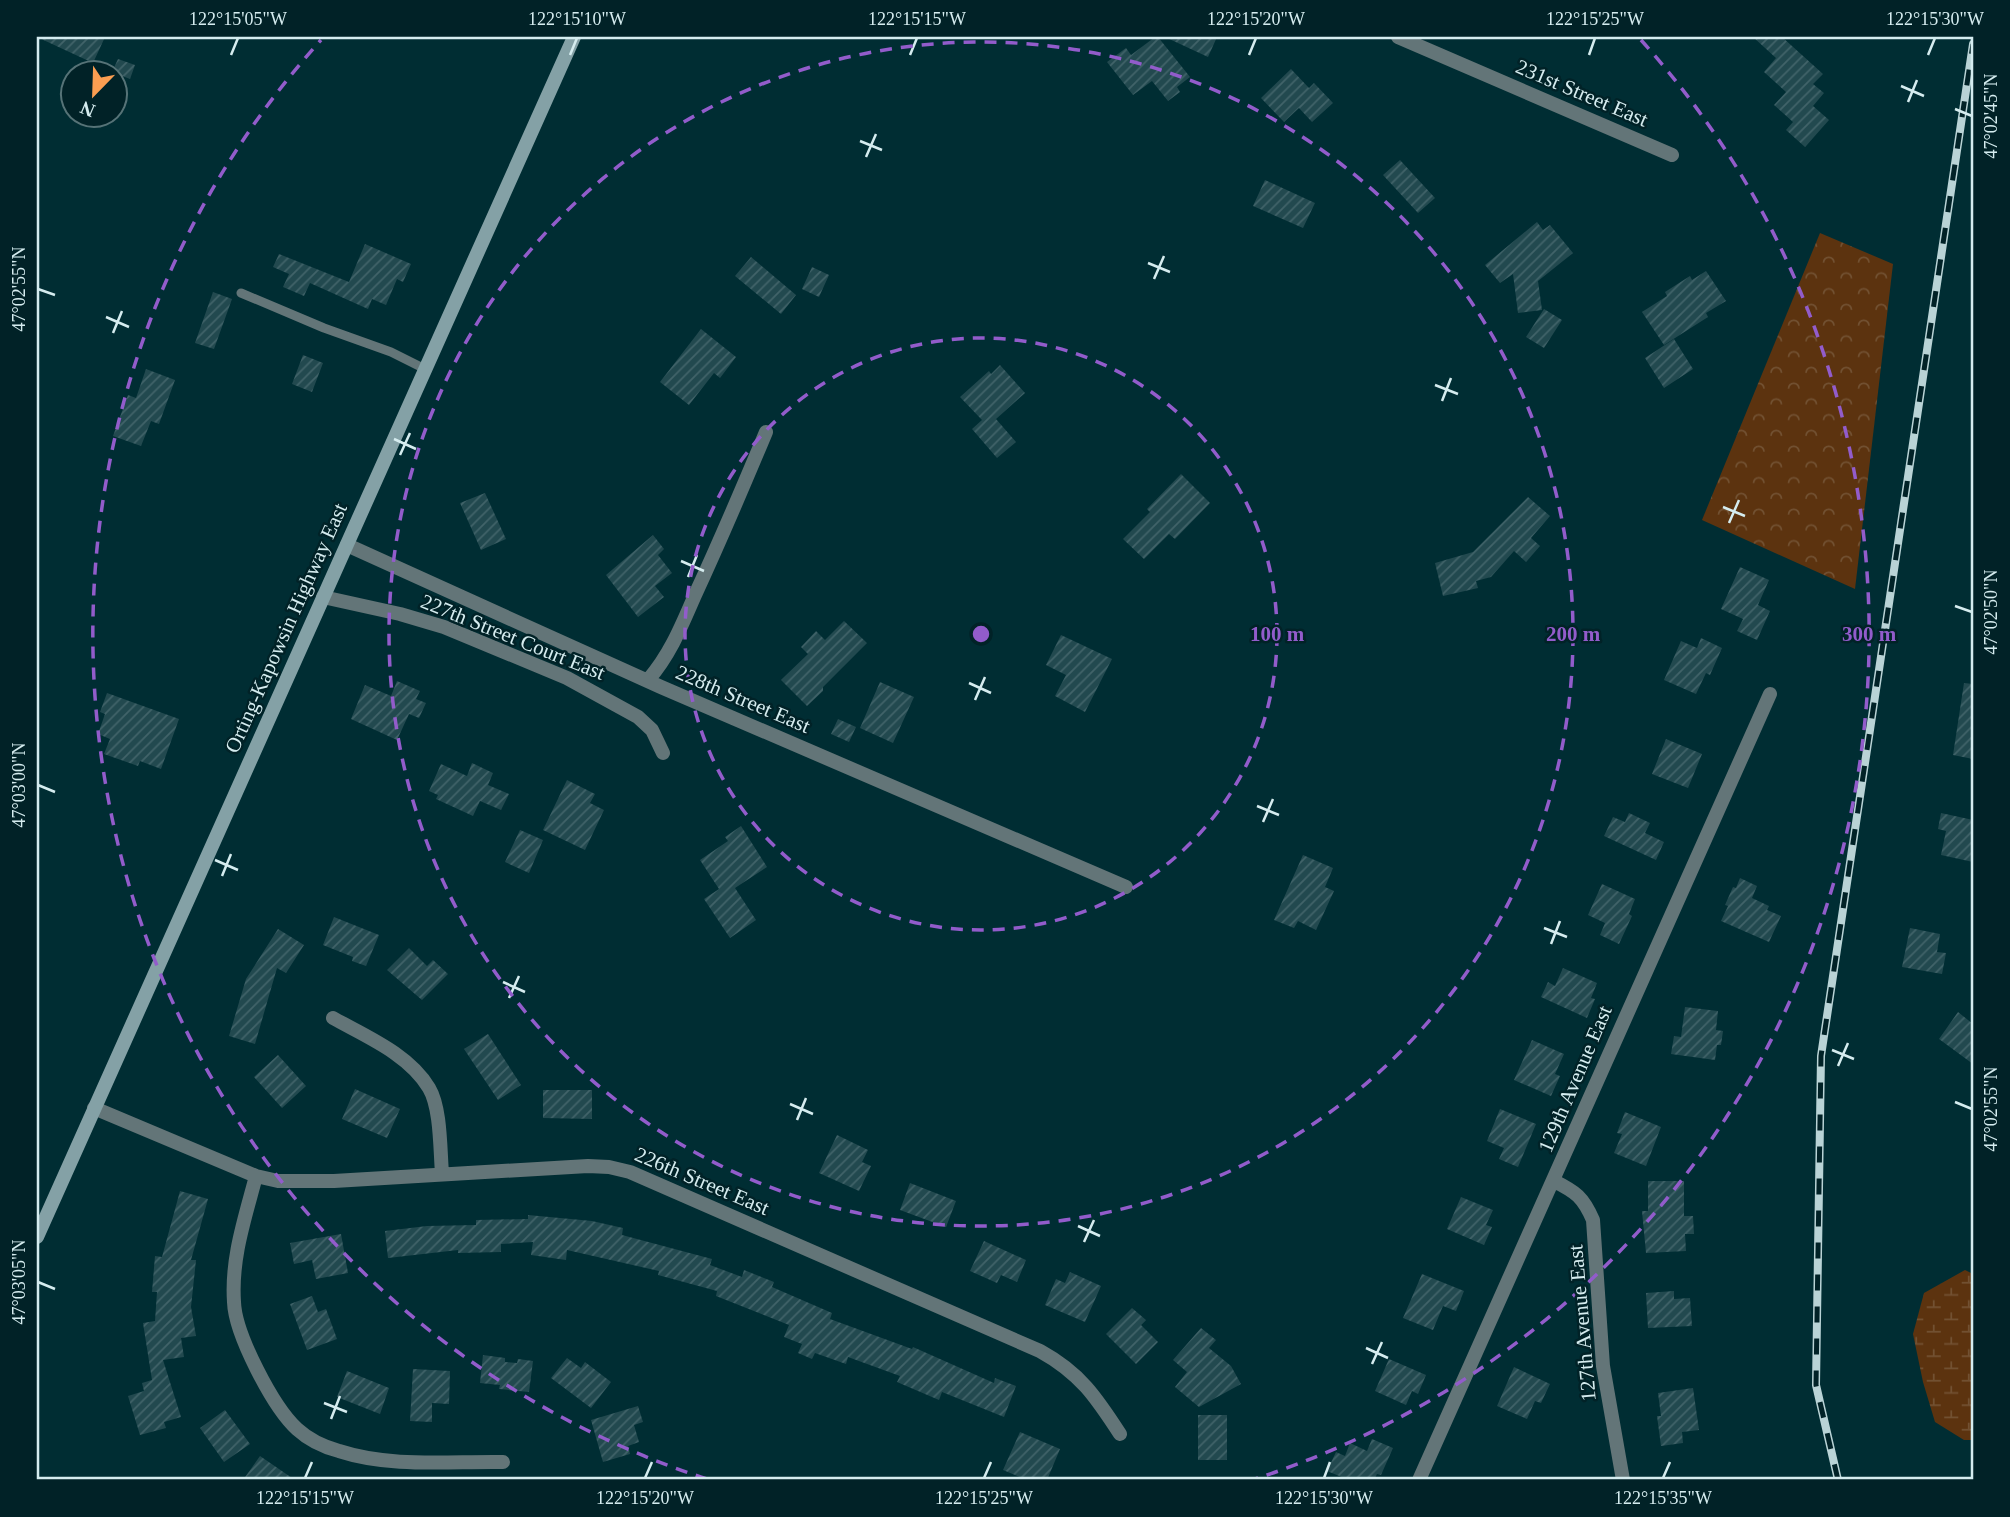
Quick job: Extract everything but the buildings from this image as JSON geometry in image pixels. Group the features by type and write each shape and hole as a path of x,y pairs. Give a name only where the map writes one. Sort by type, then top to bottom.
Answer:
{"main road":[{"name":"Orting-Kapowsin Highway East","path":"37,1237 574,37"}],"street":[{"name":"231st Street East","path":"1398,37 1672,155"},
{"path":"648,680 662,664 678,632 724,534 766,432"},
{"name":"228th Street East","path":"347,545 648,680 1126,887"},
{"name":"227th Street Court East","path":"323,597 444,627 567,678 638,717 652,730 663,753"},
{"name":"129th Avenue East","path":"1419,1480 1770,694"},
{"path":"333,1018 398,1056 429,1088 434,1103 442,1173"},
{"name":"226th Street East","path":"94,1108 256,1176 302,1182 588,1166 630,1172 1040,1351 1078,1377 1093,1393 1120,1434"},
{"path":"256,1176 237,1248 234,1304 237,1322 256,1367 296,1428 326,1447 360,1456 394,1461 503,1462"},
{"name":"127th Avenue East","path":"1554,1181 1576,1192 1594,1220 1603,1366 1623,1480"}],"lane":[{"path":"241,293 324,328 391,352 425,369"}],"green space":[{"path":"1820,233 1893,264 1855,589 1702,520"},
{"path":"1965,1270 1973,1274 1973,1440 1964,1440 1935,1422 1913,1334 1924,1293"}],"railway":[{"path":"1838,1480 1816,1385 1821,1056 1973,44"}]}
